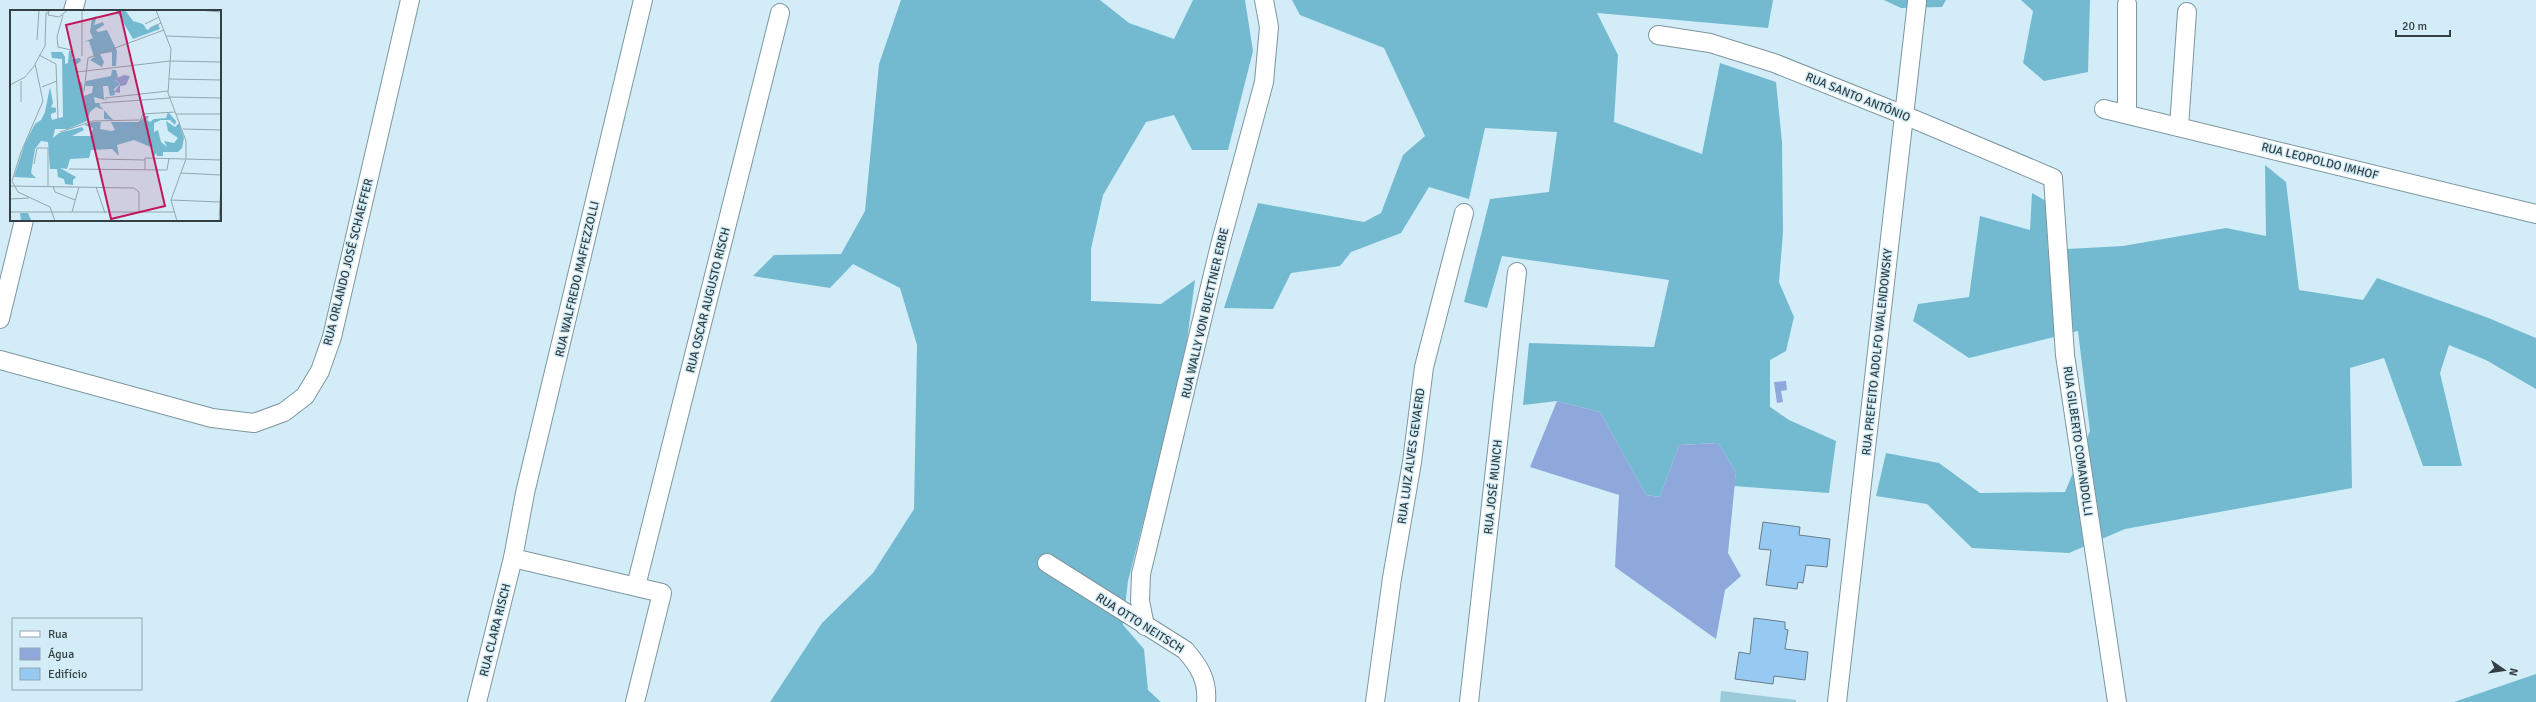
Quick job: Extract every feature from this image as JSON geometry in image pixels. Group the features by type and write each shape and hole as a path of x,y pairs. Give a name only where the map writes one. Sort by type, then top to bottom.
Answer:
{"street":[{"path":"73,10 76,0"},
{"name":"RUA ORLANDO JOSÉ SCHAEFFER","path":"0,360 212,418 254,423 284,412 305,396 320,371 332,336 410,0"},
{"name":"RUA WALFREDO MAFFEZZOLLI","path":"514,558 525,493 644,0"},
{"name":"RUA WALLY VON BUETTNER ERBE","path":"1145,626 1140,601 1141,574 1220,245 1264,82 1269,27 1264,0"},
{"name":"RUA PREFEITO ADOLFO WALENDOWSKY","path":"1837,702 1917,2"},
{"path":"2126,4 2126,114"},
{"path":"2179,127 2187,12"},
{"name":"RUA OSCAR AUGUSTO RISCH","path":"636,586 780,13"},
{"name":"RUA SANTO ANTÔNIO","path":"1658,35 1710,43 1743,52 1904,115 2053,178"},
{"name":"RUA LEOPOLDO IMHOF","path":"2104,108 2536,214"},
{"name":"RUA GILBERTO COMANDOLLI","path":"2053,178 2065,355 2117,702"},
{"name":"RUA LUIZ ALVES GEVAERD","path":"1375,702 1392,578 1412,462 1424,367 1464,213"},
{"path":"0,319 24,221"},
{"name":"RUA JOSÉ MUNCH","path":"1469,702 1517,272"},
{"path":"514,558 662,593 635,702"},
{"name":"RUA CLARA RISCH","path":"477,702 514,558"},
{"name":"RUA OTTO NEITSCH","path":"1047,563 1185,650 1201,669 1207,693 1206,702"}],"shaded area":[{"path":"901,0 1100,0 1129,23 1174,39 1193,0 1245,0 1253,51 1228,150 1192,150 1174,115 1146,122 1103,195 1091,249 1091,301 1161,304 1195,280 1184,364 1128,581 1123,625 1144,649 1148,690 1161,702 770,702 822,623 873,573 914,509 917,345 900,288 853,264 830,288 753,276 774,255 841,254 865,211 879,64"},
{"path":"1292,0 1773,0 1768,28 1597,13 1618,55 1614,122 1702,154 1720,63 1776,82 1782,142 1783,232 1779,282 1794,317 1786,351 1770,360 1770,407 1789,420 1836,441 1829,493 1734,486 1736,472 1718,443 1679,445 1660,497 1646,495 1600,412 1557,401 1523,405 1529,343 1654,347 1669,280 1502,256 1487,308 1464,302 1490,199 1549,192 1557,132 1485,128 1469,199 1429,187 1401,233 1351,252 1340,266 1291,273 1273,309 1224,308 1258,203 1364,222 1381,213 1403,155 1425,136 1384,48 1300,15"},
{"path":"1884,0 1946,0 1942,7 1901,8"},
{"path":"2021,0 2090,0 2088,72 2044,81 2023,63 2033,11"},
{"path":"2265,165 2286,182 2299,290 2363,300 2377,278 2486,317 2536,338 2536,389 2486,360 2449,345 2440,373 2462,466 2423,466 2384,358 2350,368 2352,488 2125,529 2069,553 1972,548 1927,504 1876,496 1886,453 1939,463 1980,493 2065,492 2090,431 2078,331 1969,358 1913,321 1918,304 1969,297 1980,216 2030,230 2032,193 2046,201 2048,250 2123,246 2226,228 2266,236"},
{"path":"2536,674 2536,702 2454,702"},
{"path":"1721,691 1796,700 1796,702 1720,702"}],"water":[{"path":"1786,381 1787,390 1781,391 1783,402 1777,403 1774,382"},
{"path":"1557,401 1600,412 1646,495 1660,497 1679,445 1718,443 1736,472 1728,553 1741,576 1725,590 1716,639 1615,567 1619,495 1530,467"}],"building":[{"path":"1763,522 1800,527 1799,535 1830,539 1827,567 1806,565 1803,583 1798,582 1797,589 1766,585 1771,550 1759,549"},
{"path":"1754,618 1785,622 1785,629 1788,630 1785,649 1808,652 1805,680 1774,676 1773,684 1735,679 1739,652 1750,654"}]}
